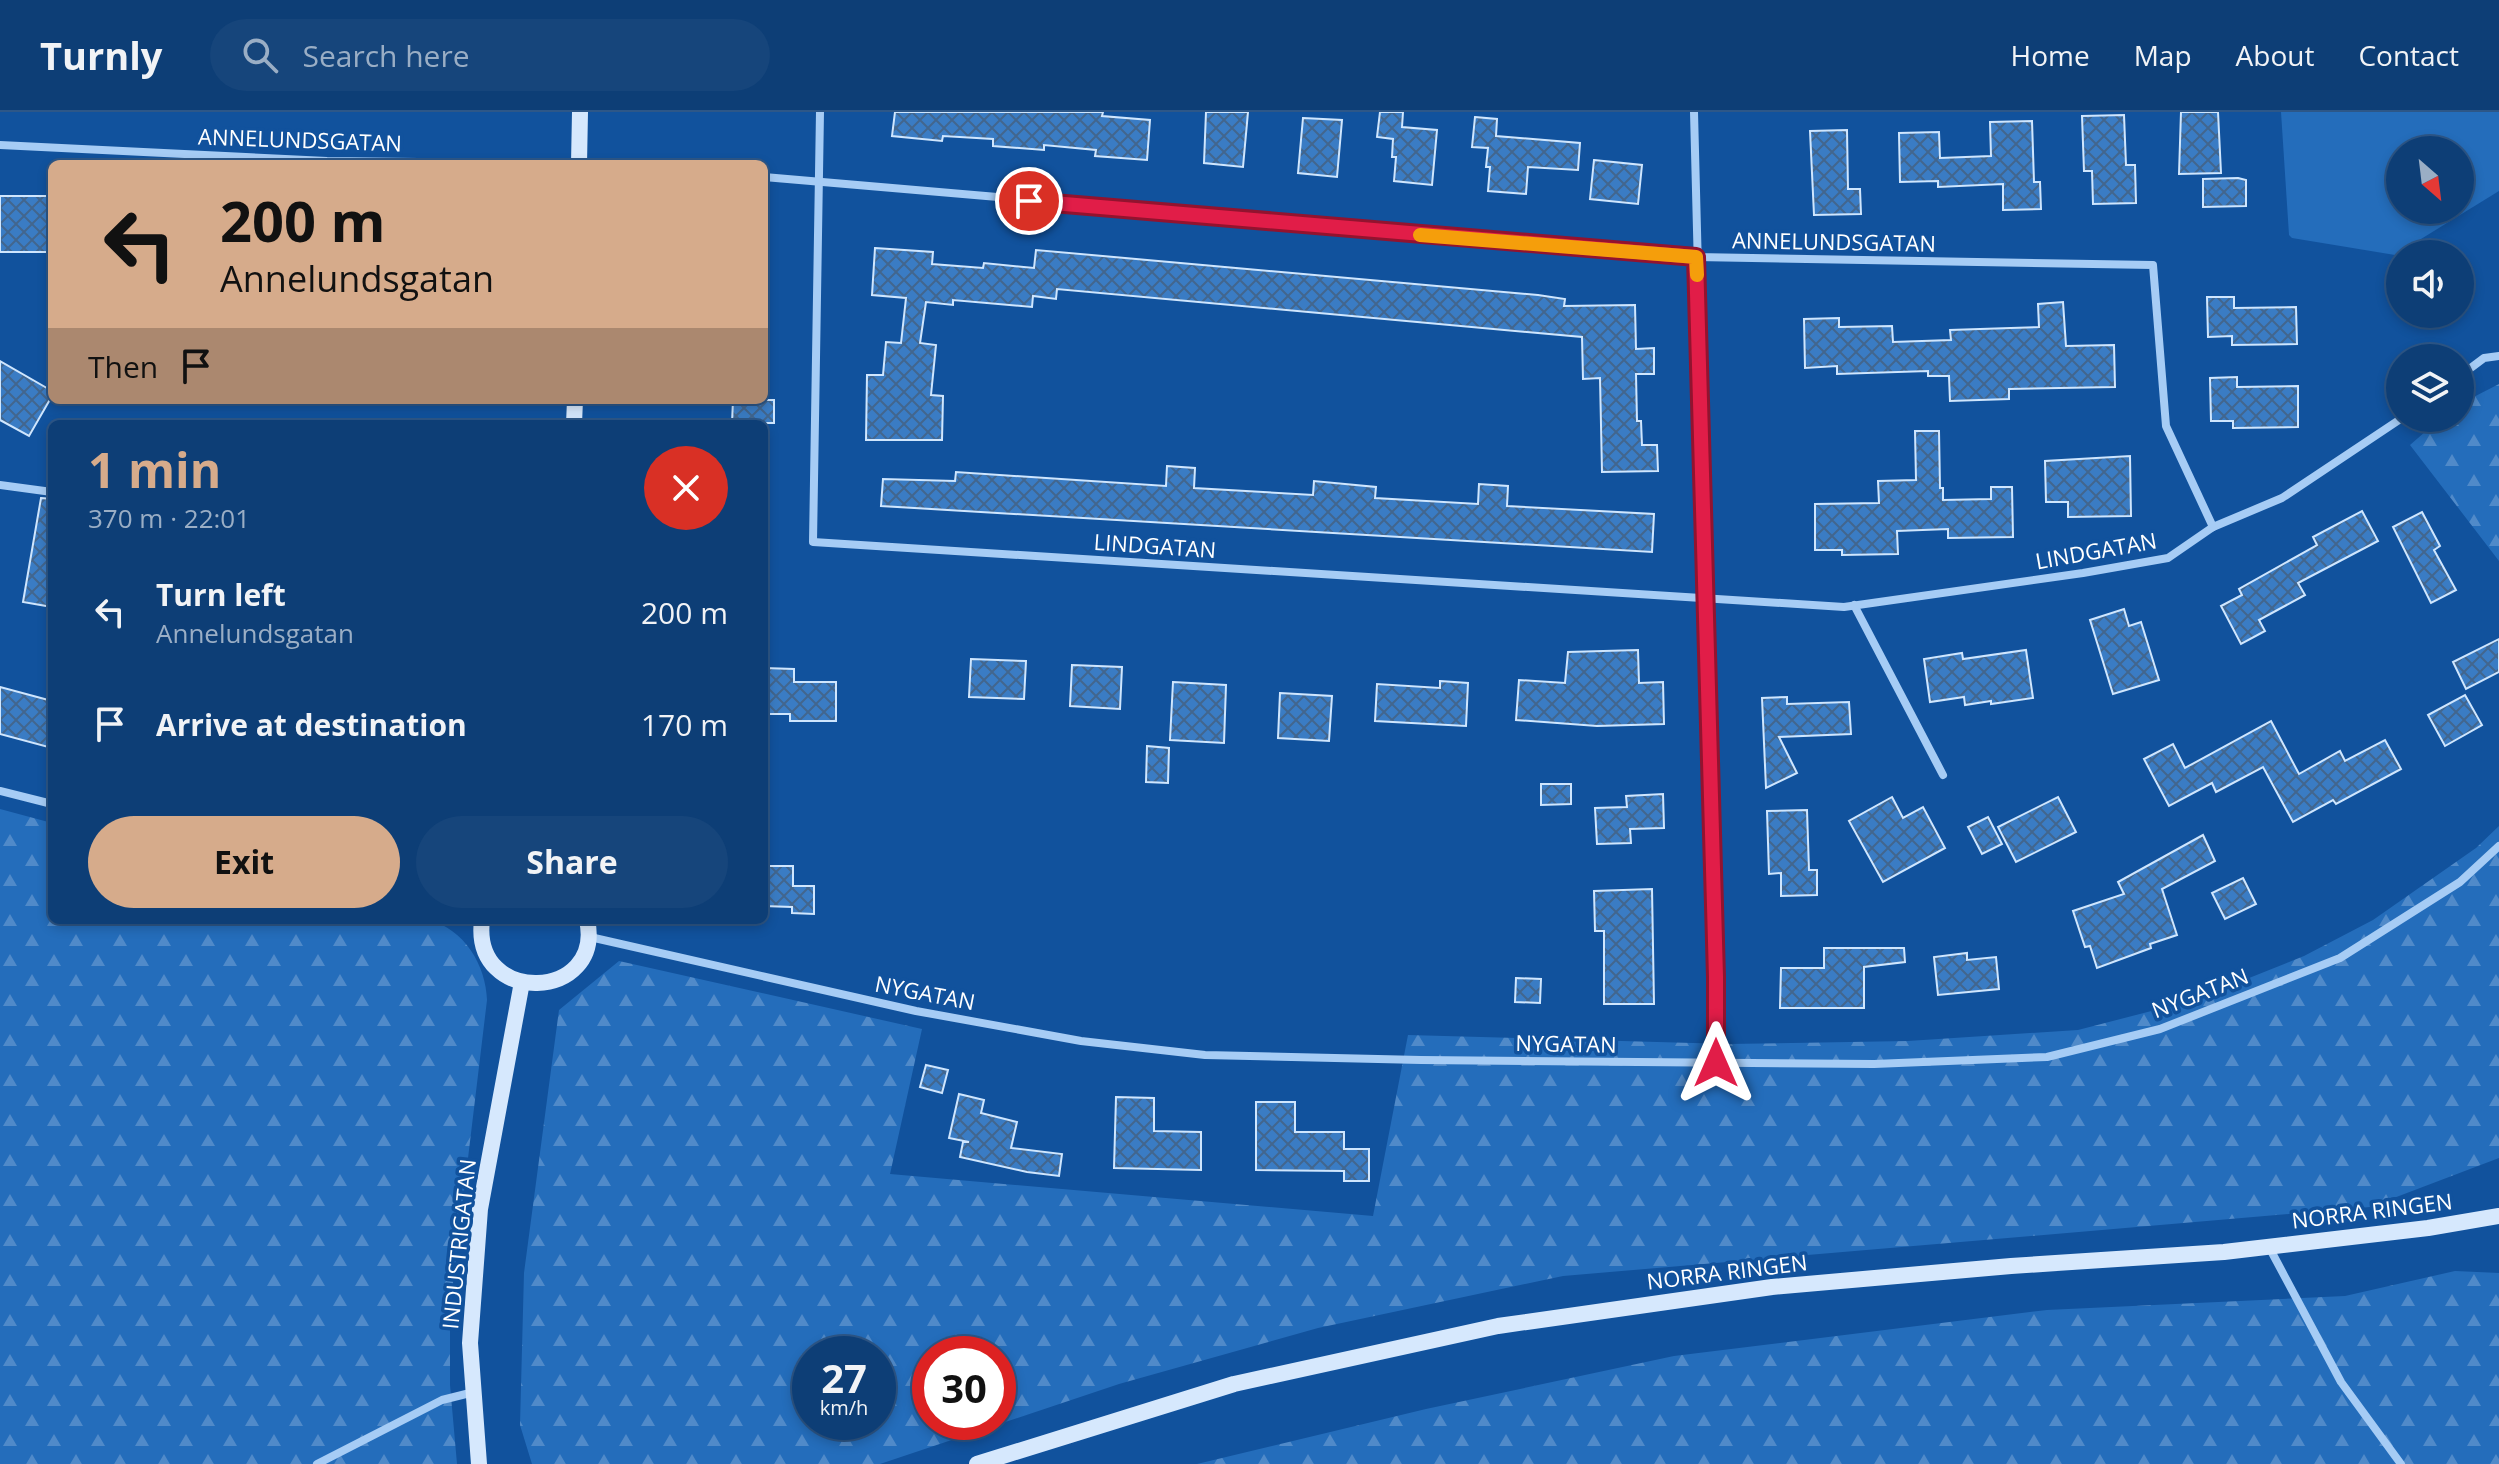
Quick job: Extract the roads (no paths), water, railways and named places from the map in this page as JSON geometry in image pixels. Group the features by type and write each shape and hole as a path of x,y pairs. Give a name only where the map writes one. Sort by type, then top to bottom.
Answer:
{"main road":[{"path":"579,160 580,112"},
{"path":"482,924 482,940 487,955 502,974 522,982 542,985 561,977 580,963 590,937 588,924"},
{"name":"INDUSTRIGATAN","path":"479,1464 470,1343 480,1209 522,982"},
{"name":"NORRA RINGEN","path":"977,1464 1234,1384 1498,1326 1772,1287 2268,1247 2428,1228 2499,1216"}],"street":[{"path":"818,181 820,112"},
{"path":"1694,112 1716,1063"},
{"name":"ANNELUNDSGATAN","path":"0,145 307,160"},
{"name":"ANNELUNDSGATAN","path":"768,177 1696,257 2153,265 2166,426 2213,527"},
{"name":"LINDGATAN","path":"818,181 813,542 1705,599 1854,605 2168,558 2213,527 2282,498 2386,429"},
{"path":"2474,366 2484,358 2499,356"},
{"path":"0,485 48,491"},
{"path":"1854,605 1943,775"},
{"path":"0,791 48,803"},
{"name":"NYGATAN","path":"590,937 916,1011 1081,1041 1205,1055 1874,1064 2047,1057 2160,1029 2340,958 2460,882 2499,846"},
{"path":"2268,1247 2341,1382 2401,1464"},
{"path":"317,1464 442,1400 474,1392"}]}
